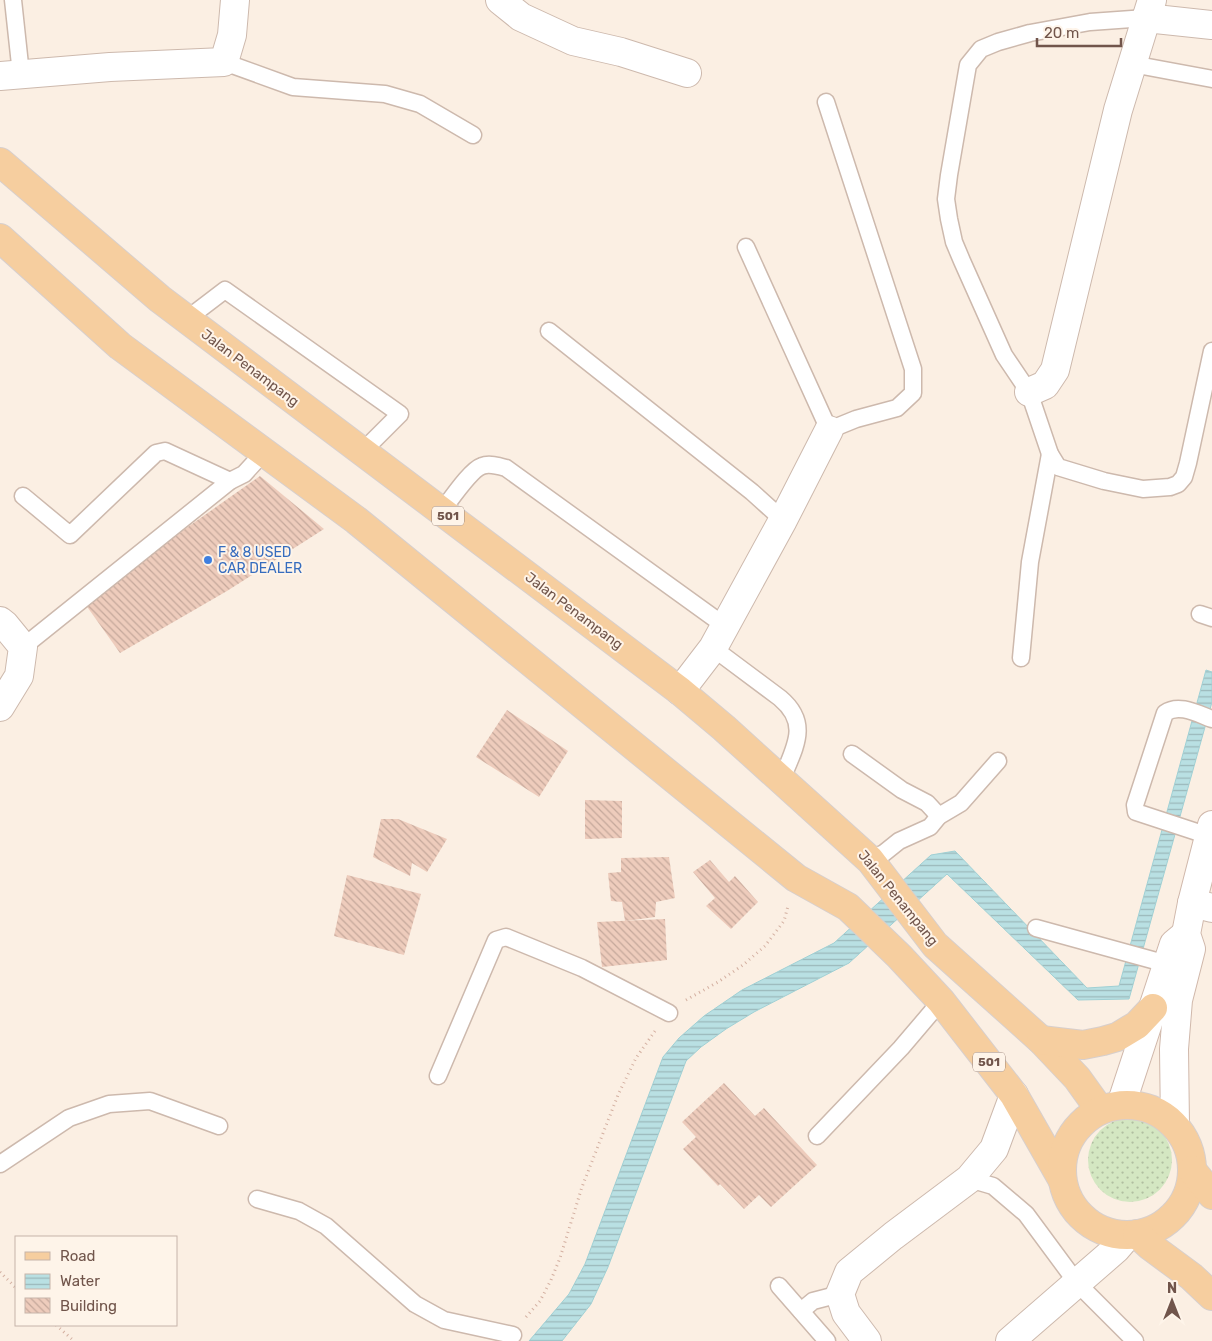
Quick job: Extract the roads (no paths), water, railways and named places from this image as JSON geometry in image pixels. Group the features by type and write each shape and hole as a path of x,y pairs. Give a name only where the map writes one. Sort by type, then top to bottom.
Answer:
{"main road":[{"name":"Jalan Penampang","path":"0,162 160,299 680,691 782,779 878,870 935,945 1041,1040 1077,1078 1111,1108"},
{"name":"501","path":"0,238 120,346 356,520 796,878 848,908 899,956 941,1000 1014,1095 1062,1179"},
{"path":"1041,1040 1083,1045 1103,1041 1117,1037 1137,1025 1154,1008"},
{"path":"1136,1105 1150,1109 1163,1116 1175,1125 1184,1138 1190,1154 1192,1170 1190,1185 1185,1199 1176,1212 1152,1230 1132,1234 1112,1233 1084,1219 1074,1208 1066,1194 1062,1179 1062,1165 1064,1151 1070,1138 1078,1126 1088,1117 1111,1108 1136,1105"},
{"path":"1192,1170 1212,1195"},
{"path":"1132,1234 1192,1277 1212,1296"}],"street":[{"path":"11,75 110,67 224,62 232,35 235,0"},
{"path":"232,35 249,10 251,0"},
{"path":"500,0 521,17 574,41 622,52 688,73"},
{"path":"1029,392 1045,385 1055,370 1118,110 1149,9 1212,25"},
{"path":"680,691 719,637 783,520 829,430"},
{"path":"0,621 6,625 24,647 19,676 0,707"},
{"path":"1111,1108 1154,1008 1155,960 1186,934 1204,894 1211,830"},
{"path":"1175,1125 1174,1049 1178,1000 1191,949 1186,934"},
{"path":"867,1341 846,1313 840,1294 849,1272 893,1236 969,1179 994,1149 1014,1095"},
{"path":"1010,1341 1132,1234"}],"lane":[{"path":"11,75 13,0"},
{"path":"1149,9 1030,33 981,49 968,65 946,199 949,219 954,242 1004,355 1029,392 1050,454 1058,467 1104,481 1143,489 1170,487 1178,484 1184,477 1188,463 1212,351"},
{"path":"224,62 293,87 385,94 420,104 473,135"},
{"path":"1132,64 1212,79"},
{"path":"746,247 829,430 856,419 897,408 913,393 913,369 826,102"},
{"path":"187,320 225,290 400,414 362,452"},
{"path":"549,330 752,492 783,520"},
{"path":"23,496 70,535 156,453 165,451 230,481"},
{"path":"24,647 230,481 244,474 264,452"},
{"path":"1021,658 1030,562 1050,454"},
{"path":"442,512 475,470 484,465 496,465 506,468 719,637 789,706 796,717 798,735 782,779"},
{"path":"1211,830 1181,826 1136,812 1134,805 1165,714 1169,711 1186,709 1212,719"},
{"path":"852,754 902,790 927,803 939,816"},
{"path":"878,870 884,853 899,841 930,827 939,816 961,803 998,761"},
{"path":"1036,928 1155,960"},
{"path":"438,1076 496,940 506,937 582,968 670,1014"},
{"path":"817,1136 901,1048 941,1000"},
{"path":"0,1164 69,1118 109,1104 150,1100 219,1126"},
{"path":"969,1179 993,1186 1026,1214 1077,1283 1134,1341"},
{"path":"257,1199 299,1211 326,1226 415,1304 444,1320 512,1335"},
{"path":"779,1286 827,1341"},
{"path":"801,1311 813,1302 840,1294"}],"water":[{"path":"1206,670 1212,672 1212,702 1129,999 1078,1000 947,874 849,963 754,1012 701,1047 686,1061 608,1267 591,1304 562,1341 529,1341 569,1294 585,1264 663,1057 679,1038 704,1016 742,990 834,943 931,855 955,851 1087,988 1119,986"}],"place":[{"name":"F & 8 USED CAR DEALER","path":"208,560"}]}
